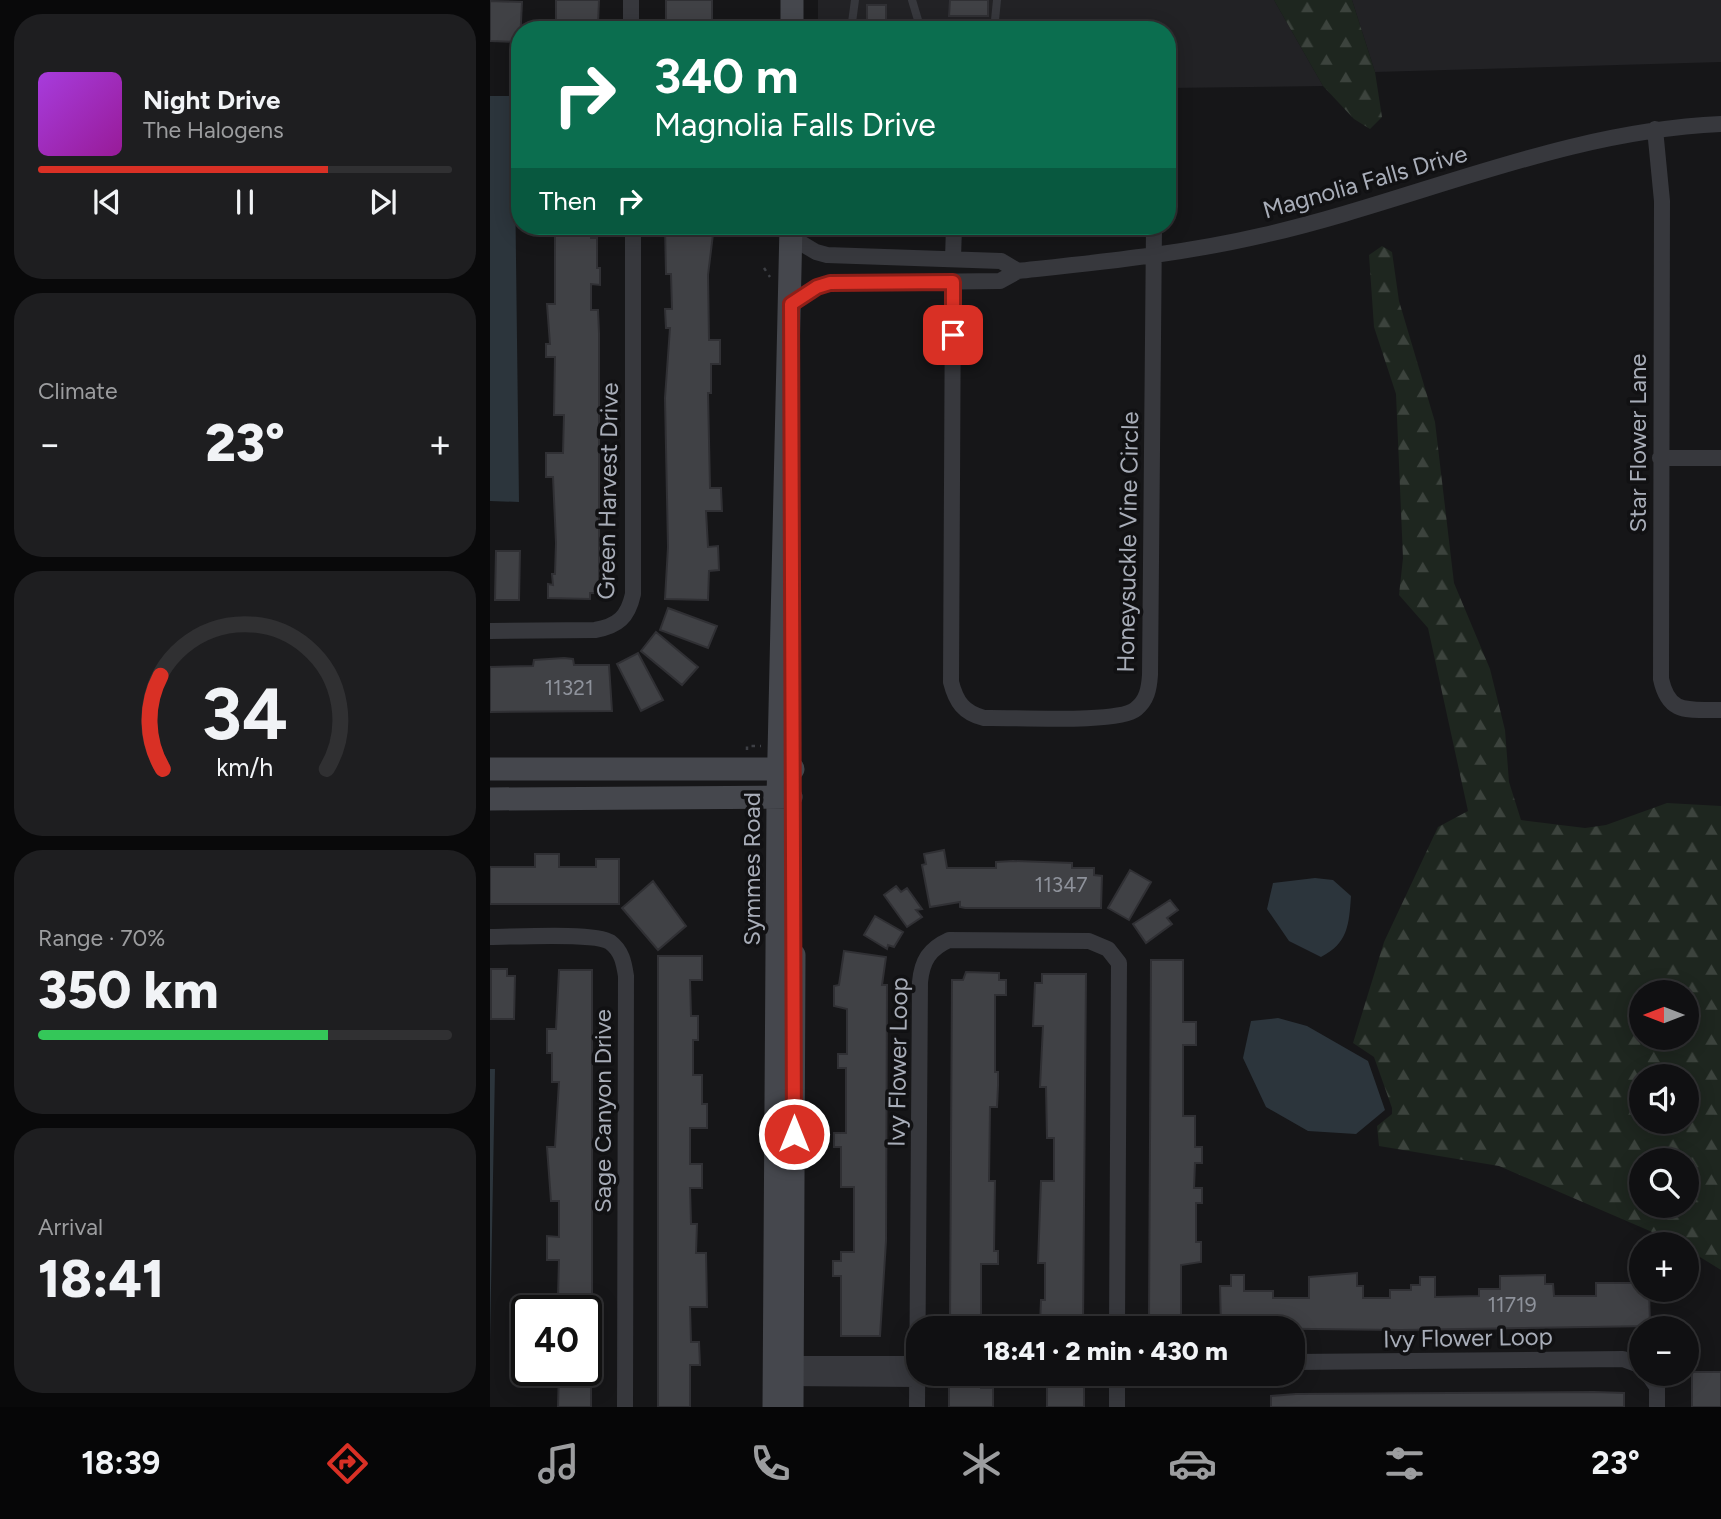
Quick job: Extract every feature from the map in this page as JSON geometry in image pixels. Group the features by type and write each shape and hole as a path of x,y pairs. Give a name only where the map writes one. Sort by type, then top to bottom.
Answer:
{"street":[{"path":"631,0 631,21"},
{"path":"792,0 792,21"},
{"name":"Magnolia Falls Drive","path":"791,304 817,287 830,283 1000,281 1018,271 1154,256 1265,235 1544,153 1655,129 1721,124"},
{"name":"Star Flower Lane","path":"1655,129 1662,201 1661,679 1664,695 1672,705 1686,709 1721,710"},
{"name":"Green Harvest Drive","path":"490,631 611,628 622,621 630,608 633,594 633,235"},
{"name":"Symmes Road","path":"791,235 784,1371 792,1407"},
{"name":"Magnolia Falls Drive","path":"796,235 816,252 827,255 1000,261 1018,271"},
{"path":"953,259 954,235"},
{"name":"Honeysuckle Vine Circle","path":"953,282 951,682 955,698 964,709 984,718 1113,717 1135,711 1149,691 1154,235"},
{"path":"1660,458 1721,458"},
{"path":"490,769 786,769"},
{"path":"490,799 786,798"},
{"name":"Sage Canyon Drive","path":"490,937 589,937 608,940 618,949 623,960 626,976 625,1407"},
{"name":"Ivy Flower Loop","path":"917,1316 920,982 924,960 930,951 949,940 1089,940 1108,949 1119,963 1118,1316"},
{"name":"Ivy Flower Loop","path":"1305,1362 1623,1359 1629,1361"},
{"path":"784,1371 906,1371"},
{"name":"Symmes Road","path":"775,1407 784,1371"},
{"name":"Ivy Flower Loop","path":"917,1386 917,1407"},
{"path":"1117,1386 1117,1407"},
{"path":"1656,1386 1657,1407"}],"lane":[{"path":"852,21 855,0"},
{"path":"912,0 918,21"},
{"path":"995,21 998,0"}],"shaded area":[{"path":"818,0 1274,0 1323,86 1176,88 1176,21 818,21"},
{"path":"1352,0 1721,0 1721,62 1375,72"},
{"path":"490,96 511,96 511,235 516,235 519,502 490,501"},
{"path":"1315,878 1333,880 1351,896 1349,916 1342,939 1321,957 1289,941 1267,909 1273,883"},
{"path":"1278,1018 1307,1026 1368,1061 1385,1110 1356,1134 1308,1131 1266,1107 1243,1058 1251,1021"},
{"path":"490,1069 495,1069 490,1343"}],"green space":[{"path":"1274,0 1352,0 1375,72 1382,117 1370,129 1354,119 1323,86"},
{"path":"1382,246 1392,252 1399,301 1435,422 1454,583 1490,669 1505,730 1509,782 1521,820 1585,828 1606,825 1667,803 1721,806 1721,1270 1699,1256 1699,1232 1652,1232 1499,1166 1379,1146 1377,1126 1392,1114 1392,1108 1374,1057 1353,1043 1384,942 1438,827 1468,811 1428,628 1399,595 1403,558 1396,394 1374,327 1369,255"}],"building":[{"path":"556,0 599,0 598,21 556,21"},
{"path":"666,0 712,0 712,21 666,21"},
{"path":"950,0 988,0 988,16 949,16"},
{"path":"490,1 522,2 521,21 511,21 511,42 490,41"},
{"path":"867,5 886,5 886,21 867,21"},
{"path":"555,235 591,235 591,238 597,238 600,285 591,284 591,310 598,310 599,333 599,593 590,593 590,599 548,598 548,584 553,585 552,574 555,574 556,543 553,477 546,477 546,453 563,453 564,415 554,415 555,357 546,357 546,344 550,344 547,304 555,304"},
{"path":"665,235 713,235 708,275 709,340 720,340 720,364 711,364 711,393 708,393 710,488 721,488 722,511 706,511 708,547 718,546 719,570 709,571 708,600 665,599 668,547 665,398 670,328 666,328 665,309 672,309 671,274 666,274"},
{"path":"496,551 520,551 519,600 495,600"},
{"path":"668,608 717,626 708,648 660,630"},
{"path":"656,632 698,667 682,685 641,651"},
{"path":"638,653 663,700 641,711 617,664"},
{"path":"573,659 574,665 609,665 612,711 490,712 490,667 533,666 534,660"},
{"path":"944,850 947,868 996,868 996,862 1013,861 1072,863 1072,868 1094,868 1094,875 1102,876 1101,908 965,908 960,907 960,902 930,907 922,865 926,864 924,854"},
{"path":"535,854 559,854 559,867 596,867 596,859 619,859 619,904 490,904 490,867 535,867"},
{"path":"1130,870 1151,882 1129,920 1108,908"},
{"path":"653,881 686,926 658,950 622,908"},
{"path":"896,886 901,892 907,888 922,909 916,910 922,917 907,927 884,895"},
{"path":"1170,900 1178,910 1167,918 1172,924 1146,943 1133,924"},
{"path":"875,916 903,932 894,947 888,945 887,949 864,935"},
{"path":"844,951 886,957 882,985 887,985 886,1241 880,1336 841,1336 841,1276 833,1276 833,1261 841,1261 841,1252 854,1252 854,1187 841,1187 841,1147 834,1147 834,1133 846,1133 846,1068 838,1068 838,1054 847,1054 847,1009 834,1006 834,986 839,985"},
{"path":"658,956 702,956 702,980 690,980 691,1016 698,1016 698,1040 693,1040 693,1075 702,1075 702,1104 707,1104 707,1128 690,1128 690,1164 702,1164 702,1188 690,1188 691,1224 697,1224 696,1253 706,1253 707,1307 690,1307 691,1342 699,1342 700,1365 690,1365 690,1407 658,1407"},
{"path":"1151,960 1183,960 1183,1022 1196,1022 1196,1045 1183,1045 1183,1116 1195,1116 1195,1147 1202,1147 1202,1163 1195,1163 1194,1188 1202,1188 1202,1203 1196,1203 1196,1242 1201,1242 1201,1262 1181,1265 1181,1316 1149,1316"},
{"path":"491,969 507,969 507,976 515,976 514,1019 491,1019"},
{"path":"559,970 592,970 592,1295 558,1295 559,1260 547,1260 547,1236 559,1237 559,1201 551,1201 547,1147 555,1147 559,1082 552,1082 552,1053 547,1053 547,1029 556,1029"},
{"path":"966,972 999,973 999,980 1006,980 1006,995 995,995 995,1072 998,1072 998,1086 997,1107 990,1107 989,1181 995,1181 994,1251 998,1251 998,1264 981,1264 981,1316 950,1316 952,980 963,980"},
{"path":"1042,974 1086,974 1083,1316 1040,1316 1041,1300 1045,1300 1045,1263 1038,1263 1041,1181 1054,1181 1054,1138 1047,1138 1046,1087 1040,1087 1043,1026 1033,1026 1035,983 1042,983"},
{"path":"1357,1273 1357,1286 1363,1286 1363,1298 1390,1298 1390,1290 1411,1290 1411,1285 1420,1285 1420,1277 1435,1277 1435,1297 1479,1296 1479,1289 1500,1289 1500,1276 1545,1275 1545,1284 1553,1284 1554,1296 1596,1296 1596,1283 1629,1283 1629,1302 1649,1302 1650,1316 1629,1316 1629,1326 1401,1330 1305,1329 1305,1316 1221,1316 1220,1286 1231,1286 1231,1275 1244,1275 1244,1291 1273,1291 1273,1298 1309,1298 1309,1277"},
{"path":"1699,1372 1721,1372 1721,1407 1692,1407 1692,1386 1699,1386"},
{"path":"559,1386 591,1386 591,1407 558,1407"},
{"path":"949,1386 993,1388 993,1407 949,1407"},
{"path":"1047,1386 1084,1386 1084,1407 1047,1407"},
{"path":"1624,1393 1624,1407 1271,1407 1271,1396 1296,1394"}],"route":[{"path":"794,1134 794,544 791,304 817,287 830,283 953,282 953,335"}]}
